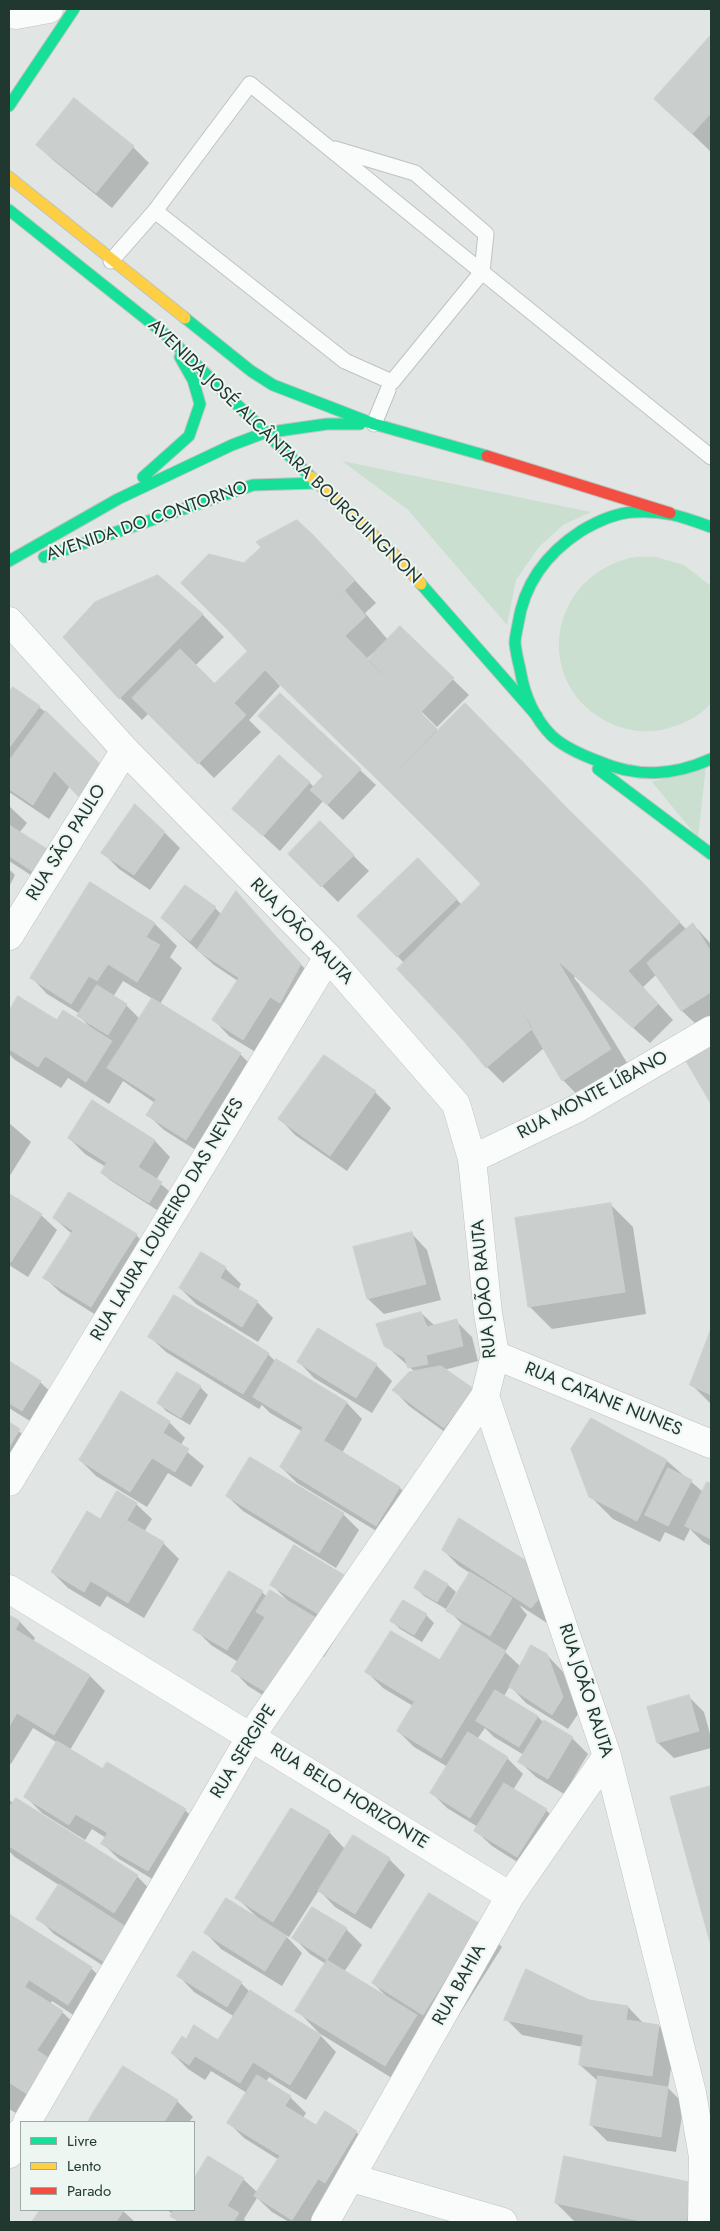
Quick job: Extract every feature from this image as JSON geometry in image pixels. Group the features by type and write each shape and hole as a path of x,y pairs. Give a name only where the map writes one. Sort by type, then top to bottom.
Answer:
{"main road":[{"path":"9,106 74,9"},
{"name":"AVENIDA JOSÉ ALCÂNTARA BOURGUINGNON","path":"9,177 250,371 273,385 374,424 499,459 670,513"},
{"name":"AVENIDA JOSÉ ALCÂNTARA BOURGUINGNON","path":"9,210 166,335 226,392 264,433 400,560 537,716"},
{"path":"118,499 189,436 200,404 193,380 166,335"},
{"name":"AVENIDA DO CONTORNO","path":"9,561 118,499 232,445 264,433 327,424 374,424"},
{"name":"AVENIDA DO CONTORNO","path":"9,568 253,485 318,483"},
{"path":"711,528 700,521 670,513 638,511 594,522 567,538 536,572 522,599 515,644 519,675 529,703 537,716 558,740 703,846 711,854"},
{"path":"558,740 613,768 643,775 690,769 711,758"}],"street":[{"path":"9,14 16,15 48,9"},
{"name":"RUA JOÃO RAUTA","path":"9,621 125,750 328,957 456,1104 472,1159 488,1313 495,1355 485,1396 607,1756 692,2093 703,2157 702,2222"},
{"name":"RUA SÃO PAULO","path":"9,936 125,750"},
{"name":"RUA LAURA LOUREIRO DAS NEVES","path":"9,1482 328,957"},
{"name":"RUA MONTE LÍBANO","path":"472,1159 576,1109 711,1030"},
{"name":"RUA CATANE NUNES","path":"495,1355 711,1444"},
{"name":"RUA SERGIPE","path":"28,2121 251,1736 485,1396"},
{"name":"RUA BELO HORIZONTE","path":"9,1589 510,1896"},
{"name":"RUA BAHIA","path":"325,2222 352,2178 510,1896 607,1756"},
{"path":"9,2154 20,2134"},
{"path":"352,2178 502,2222"}],"lane":[{"path":"111,260 155,210 250,84 711,457"},
{"path":"155,210 345,361 392,382 482,272 486,234 414,174 326,146"},
{"path":"374,424 388,390"}],"green space":[{"path":"342,461 591,512 563,525 539,547 516,580 507,625 408,510"},
{"path":"656,557 684,565 711,586 711,703 695,717 676,726 656,731 636,731 610,723 586,707 569,685 561,661 560,636 566,612 579,589 599,571 630,558"},
{"path":"706,766 698,838 652,782"}],"building":[{"path":"711,35 711,113 692,134 654,99"},
{"path":"74,98 134,146 96,193 36,145"},
{"path":"297,520 314,536 268,587 244,563 261,547 256,542"},
{"path":"314,536 355,580 265,670 226,628 268,587"},
{"path":"209,554 244,563 268,587 226,628 181,583"},
{"path":"158,575 203,614 119,699 63,637 95,602"},
{"path":"344,590 366,616 345,636 437,729 383,785 265,670"},
{"path":"400,626 454,678 421,712 367,660"},
{"path":"180,649 215,684 166,732 132,698"},
{"path":"248,651 265,670 234,703 246,715 198,764 166,732"},
{"path":"13,687 40,706 9,748 9,692"},
{"path":"280,693 361,769 327,805 310,790 323,776 258,716"},
{"path":"465,703 517,756 434,836 383,785"},
{"path":"46,711 100,764 79,797 54,771 33,805 9,789 9,761"},
{"path":"279,755 310,782 263,836 232,809"},
{"path":"517,756 564,805 481,884 434,836"},
{"path":"135,804 165,832 134,875 101,853"},
{"path":"564,805 642,882 557,960 481,884"},
{"path":"320,821 354,855 321,887 288,854"},
{"path":"9,825 52,852 38,875 9,856"},
{"path":"418,858 457,899 397,957 357,916"},
{"path":"90,882 155,923 146,937 160,945 137,982 58,933"},
{"path":"642,882 680,922 628,971 586,933"},
{"path":"481,884 517,920 428,1002 397,969"},
{"path":"185,885 216,907 190,941 161,918"},
{"path":"236,891 270,930 239,978 197,950"},
{"path":"517,920 557,960 512,995 477,957"},
{"path":"693,923 711,952 711,992 681,1011 647,963"},
{"path":"270,930 301,964 280,1003 239,978"},
{"path":"58,933 108,964 97,981 89,976 71,1004 30,978"},
{"path":"586,933 628,971 658,1004 633,1028 557,960"},
{"path":"477,957 512,995 463,1040 428,1002"},
{"path":"557,960 611,1049 562,1081 512,995"},
{"path":"239,978 270,997 243,1040 212,1020"},
{"path":"97,985 127,1004 108,1035 77,1016"},
{"path":"512,995 533,1028 486,1068 463,1040"},
{"path":"18,996 57,1020 63,1010 112,1041 86,1082 45,1056 38,1067 9,1049 9,1011"},
{"path":"152,998 241,1053 213,1097 124,1042"},
{"path":"124,1042 213,1097 186,1140 146,1115 156,1099 107,1068"},
{"path":"711,1046 711,1104 686,1061"},
{"path":"324,1055 376,1091 330,1156 278,1119"},
{"path":"92,1100 155,1140 138,1167 130,1162 125,1169 109,1159 107,1163 68,1138"},
{"path":"109,1159 125,1169 130,1162 162,1182 149,1203 101,1173"},
{"path":"69,1192 137,1234 120,1260 53,1218"},
{"path":"9,1194 18,1199 9,1213"},
{"path":"18,1199 42,1214 11,1262 9,1260 9,1213"},
{"path":"611,1203 625,1292 528,1307 515,1218"},
{"path":"73,1231 120,1260 91,1307 43,1278"},
{"path":"412,1232 426,1284 367,1299 353,1247"},
{"path":"201,1252 226,1267 220,1278 258,1301 242,1327 179,1288"},
{"path":"174,1295 239,1334 213,1376 148,1337"},
{"path":"421,1312 427,1327 457,1319 463,1346 426,1355 428,1364 408,1368 405,1358 384,1346 376,1324"},
{"path":"318,1328 377,1364 356,1398 297,1362"},
{"path":"711,1329 711,1395 690,1385"},
{"path":"239,1334 269,1353 243,1394 213,1376"},
{"path":"276,1359 347,1402 324,1440 253,1397"},
{"path":"9,1361 41,1381 22,1411 9,1403"},
{"path":"441,1366 474,1389 444,1428 392,1390 409,1372"},
{"path":"177,1372 201,1386 181,1418 157,1403"},
{"path":"121,1391 170,1421 163,1433 189,1449 175,1472 100,1426"},
{"path":"591,1418 667,1460 637,1521 589,1497 571,1449"},
{"path":"9,1422 20,1429 9,1447"},
{"path":"100,1426 152,1458 130,1492 79,1460"},
{"path":"303,1428 400,1487 376,1526 280,1467"},
{"path":"250,1457 344,1513 319,1553 226,1496"},
{"path":"668,1468 692,1480 668,1526 645,1515"},
{"path":"707,1482 711,1484 711,1539 685,1526"},
{"path":"117,1491 137,1503 84,1592 51,1572 87,1511 100,1519"},
{"path":"459,1518 528,1562 542,1595 531,1608 442,1550"},
{"path":"126,1520 164,1542 128,1603 91,1581"},
{"path":"294,1545 344,1575 320,1615 270,1585"},
{"path":"425,1570 448,1584 437,1602 414,1588"},
{"path":"229,1571 263,1591 227,1650 193,1630"},
{"path":"470,1572 512,1598 490,1636 446,1611"},
{"path":"270,1590 321,1621 269,1694 231,1671 265,1617 256,1612"},
{"path":"403,1600 427,1614 414,1635 390,1621"},
{"path":"9,1615 20,1621 9,1642"},
{"path":"462,1624 506,1651 484,1687 440,1660"},
{"path":"16,1630 54,1653 17,1713 9,1708 9,1642"},
{"path":"391,1631 440,1660 415,1702 365,1672"},
{"path":"531,1645 547,1654 563,1697 552,1715 509,1687"},
{"path":"54,1653 90,1675 54,1735 17,1713"},
{"path":"440,1660 484,1687 441,1758 397,1731"},
{"path":"495,1690 538,1716 519,1747 476,1721"},
{"path":"689,1695 699,1731 657,1743 647,1707"},
{"path":"9,1708 17,1713 9,1727"},
{"path":"544,1720 573,1737 548,1779 518,1762"},
{"path":"468,1732 508,1757 470,1818 430,1793"},
{"path":"57,1741 103,1769 69,1825 24,1797"},
{"path":"107,1762 139,1781 108,1833 75,1814"},
{"path":"139,1781 186,1809 148,1871 101,1844"},
{"path":"504,1783 547,1809 517,1857 474,1831"},
{"path":"711,1786 711,1883 695,1888 670,1797"},
{"path":"16,1798 138,1875 114,1913 9,1846 9,1808"},
{"path":"291,1808 330,1831 273,1922 235,1898"},
{"path":"353,1835 390,1858 355,1914 318,1891"},
{"path":"711,1883 711,1942 710,1942 695,1888"},
{"path":"59,1884 128,1928 106,1963 36,1919"},
{"path":"429,1893 480,1924 423,2015 372,1983"},
{"path":"226,1898 287,1936 265,1971 204,1933"},
{"path":"312,1907 347,1928 327,1960 292,1938"},
{"path":"9,1914 92,1967 68,2005 9,1967"},
{"path":"193,1951 242,1982 227,2007 177,1976"},
{"path":"327,1960 417,2015 385,2066 295,2011"},
{"path":"9,1967 29,1980 9,2012"},
{"path":"526,1969 589,2000 584,2035 504,2020"},
{"path":"25,1987 63,2011 37,2050 9,2032 9,2012"},
{"path":"250,1990 284,2012 253,2062 218,2040"},
{"path":"589,2000 628,2006 626,2020 659,2025 652,2076 579,2065"},
{"path":"284,2012 321,2035 290,2085 253,2062"},
{"path":"194,2025 253,2062 240,2083 195,2056 189,2065 171,2053 182,2036 186,2039"},
{"path":"9,2032 53,2061 30,2096 10,2083 9,2085"},
{"path":"123,2066 178,2100 165,2121 106,2121 93,2113"},
{"path":"257,2075 291,2096 261,2144 227,2123"},
{"path":"598,2076 668,2087 661,2137 590,2125"},
{"path":"285,2106 316,2125 325,2111 357,2131 325,2183 261,2144"},
{"path":"93,2113 106,2121 89,2121"},
{"path":"208,2156 244,2178 227,2206 195,2187 195,2177"},
{"path":"280,2156 318,2179 292,2220 254,2196"},
{"path":"564,2156 694,2183 686,2222 645,2222 555,2203"},
{"path":"195,2187 239,2213 233,2222 180,2222 170,2216 173,2211 195,2211"},
{"path":"39,2211 68,2211 85,2222 32,2222"},
{"path":"68,2211 123,2211 116,2222 85,2222"}],"traffic: fast":[{"path":"9,106 74,9"},
{"path":"9,210 166,335 311,477"},
{"path":"185,318 251,371 273,385 374,424 487,456"},
{"path":"143,477 189,436 200,404 193,380 180,357"},
{"path":"9,561 118,499 232,445 264,433 327,424 360,424"},
{"path":"44,557 253,485 318,483"},
{"path":"711,527 665,513 634,512 606,518 581,531 558,549 539,571 521,609 515,643 527,696 535,713 552,736 568,748 612,766 641,772 669,772 697,765 711,759"},
{"path":"421,584 537,716"},
{"path":"598,769 711,854"}],"traffic: slow":[{"path":"9,177 185,318"},
{"path":"311,477 400,560 421,584"}],"traffic: jam":[{"path":"487,456 670,513"}]}
